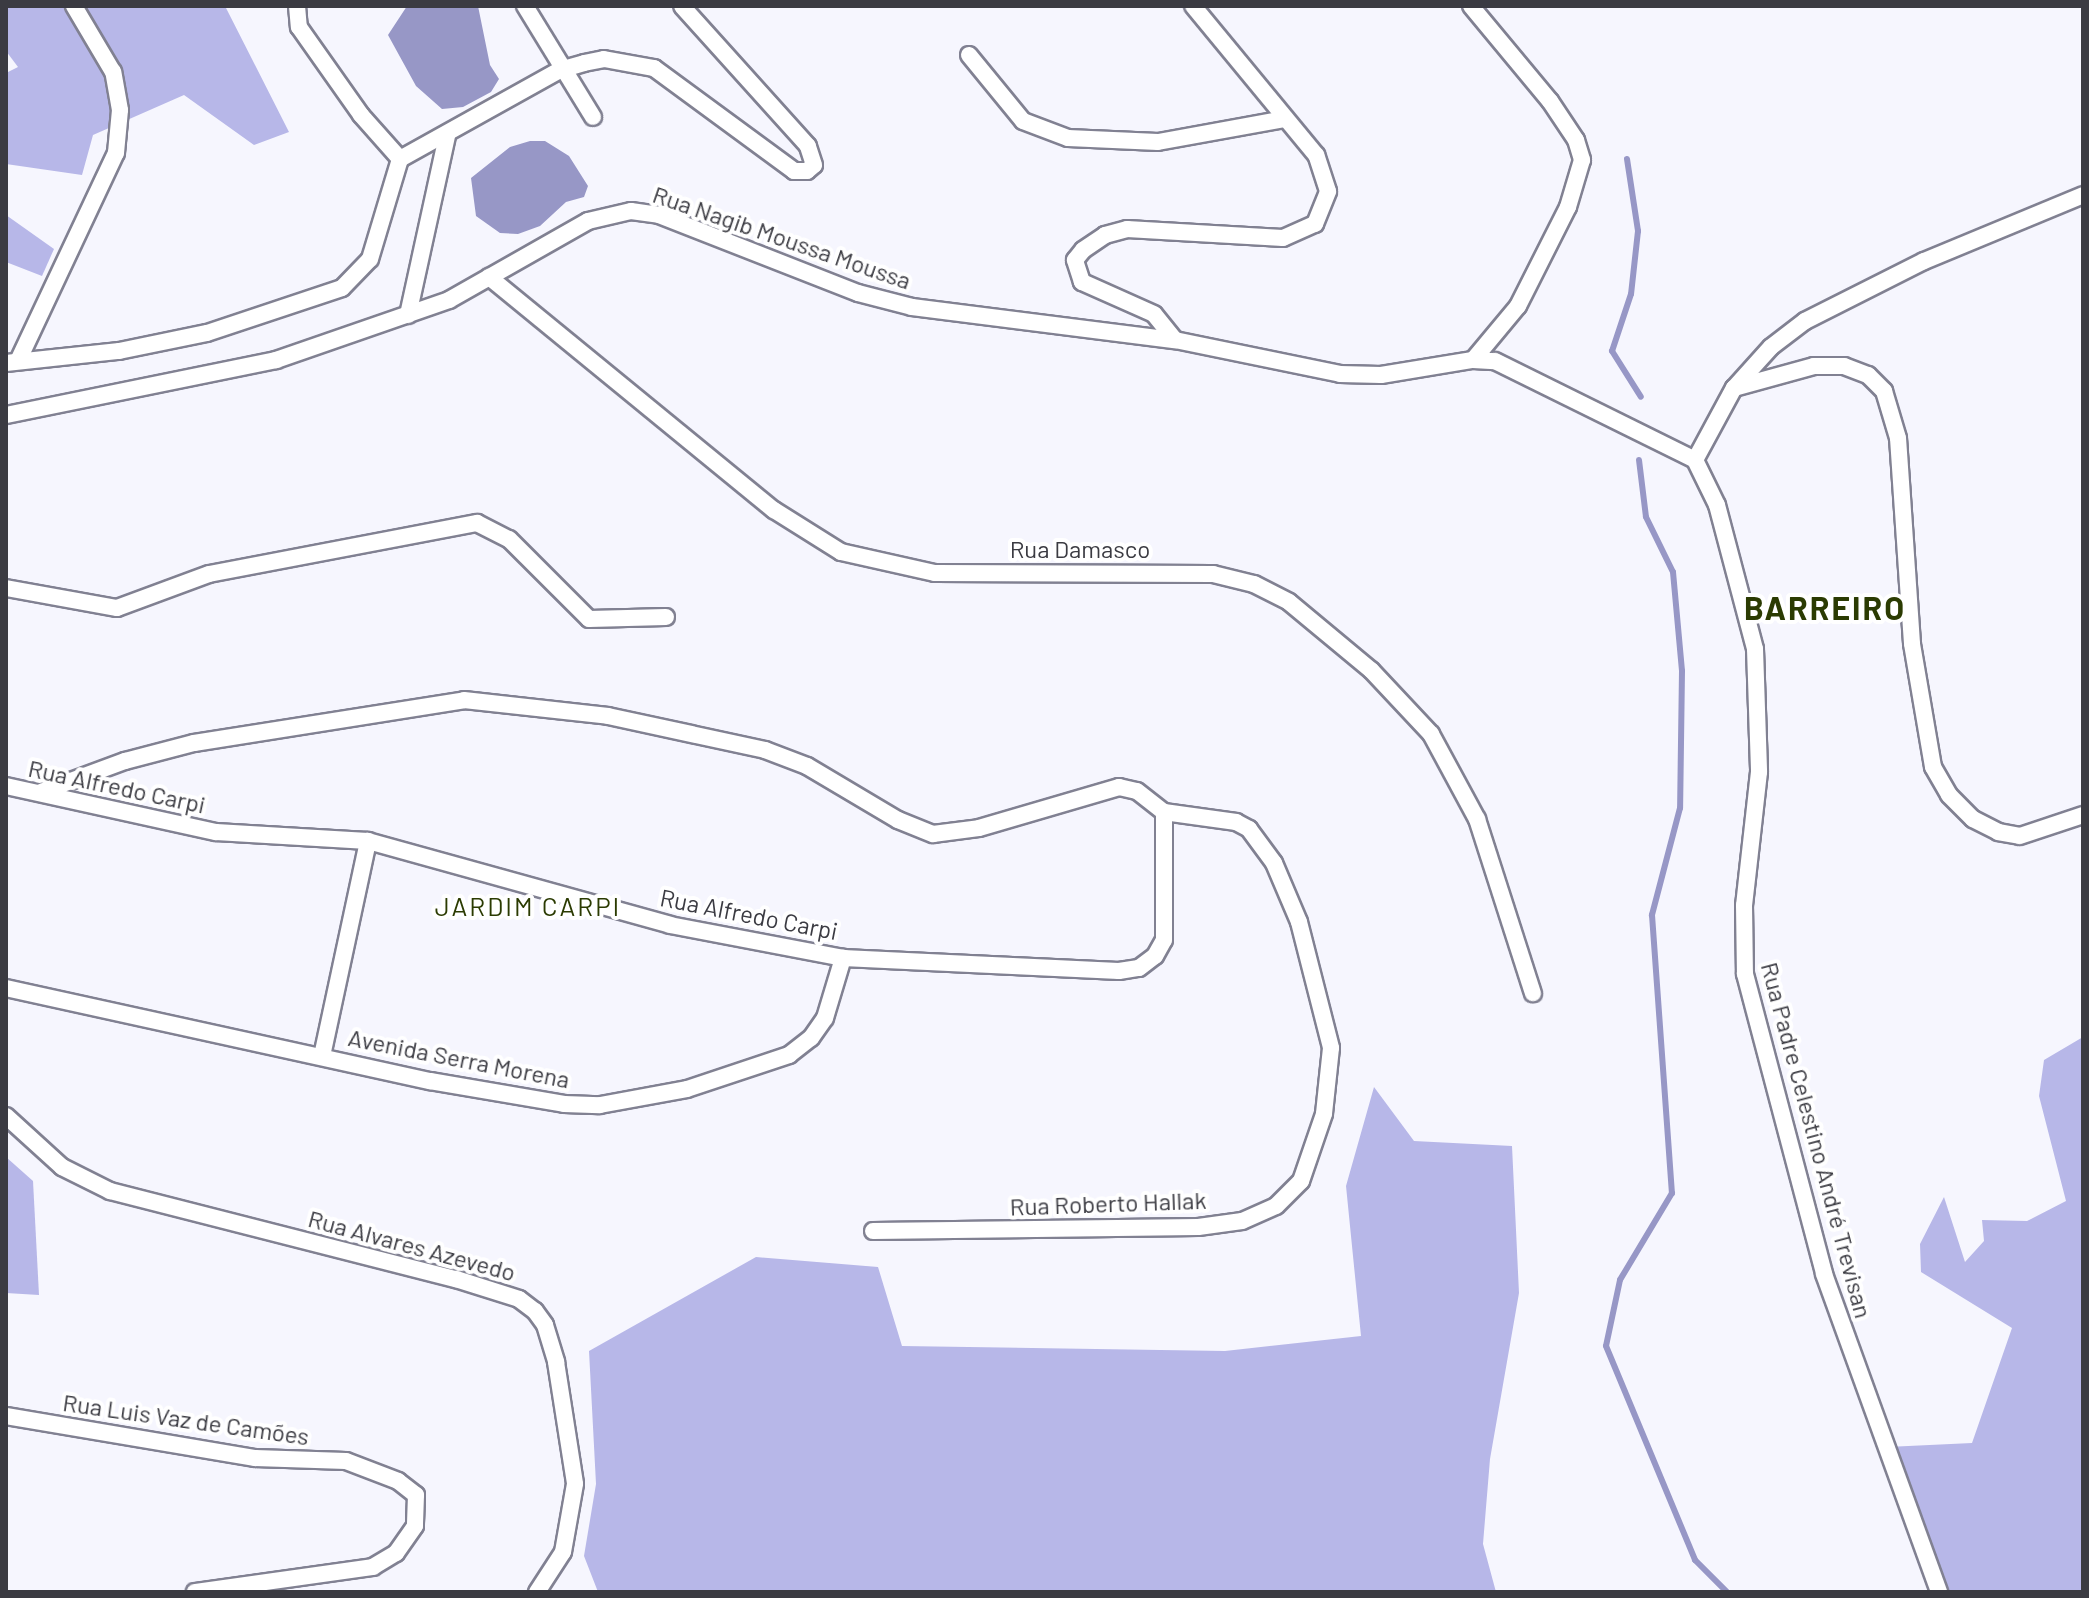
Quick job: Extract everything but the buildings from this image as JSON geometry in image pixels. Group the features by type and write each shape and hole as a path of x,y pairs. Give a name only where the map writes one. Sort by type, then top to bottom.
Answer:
{"street":[{"path":"12,361 116,153 120,110 113,72 74,6"},
{"path":"297,6 299,27 361,115 400,159"},
{"path":"525,6 560,70 593,117"},
{"path":"12,361 119,351 177,339 342,288 370,259 400,159 447,136 560,70 604,59 654,68 794,171 814,165 799,135 682,6"},
{"path":"1175,340 1154,314 1092,290 1075,272 1075,260 1092,242 1127,229 1283,238 1315,224 1325,208 1326,171 1193,6"},
{"path":"1471,6 1550,101 1576,140 1582,160 1568,207 1518,306 1473,360"},
{"path":"969,55 1023,121 1068,138 1158,142 1284,119"},
{"path":"408,315 447,136"},
{"path":"1695,460 1734,388 1771,347 1805,321 1924,261 2083,195"},
{"name":"Rua Nagib Moussa Moussa","path":"6,415 276,360 408,315 489,277 588,221 631,211 659,215 858,293 912,307 1175,340 1340,374 1416,372 1473,360 1520,370 1695,460"},
{"name":"Rua Damasco","path":"489,277 761,500 841,552 935,573 1213,574 1254,584 1289,602 1371,670 1431,734 1477,819 1533,993"},
{"path":"1734,388 1814,366 1844,366 1868,375 1884,391 1898,438 1912,644 1933,767 1949,795 1973,819 1998,832 2020,836 2083,815"},
{"name":"Rua Padre Celestino André Trevisan","path":"1695,460 1717,505 1755,649 1759,759 1744,905 1745,974 1824,1274 1939,1592"},
{"path":"6,588 117,608 209,574 477,523 509,539 589,619 666,617"},
{"path":"41,792 125,761 194,743 464,700 608,716 765,750 817,771 898,820 933,834 979,828 1119,787 1137,791 1164,812"},
{"name":"Rua Alfredo Carpi","path":"6,786 216,832 368,841 670,925 843,958 955,966 1139,968 1155,956 1164,940 1164,812"},
{"name":"Rua Roberto Hallak","path":"873,1231 1198,1227 1242,1221 1276,1206 1301,1181 1313,1155 1331,1082 1331,1048 1315,971 1274,863 1261,841 1236,822 1164,812"},
{"path":"322,1056 368,841"},
{"name":"Avenida Serra Morena","path":"6,988 552,1102 640,1101 789,1055 811,1038 825,1018 843,958"},
{"name":"Rua Alvares Azevedo","path":"6,1116 62,1167 110,1191 469,1283 519,1299 535,1311 545,1325 556,1362 575,1484 563,1552 537,1592"},
{"name":"Rua Luis Vaz de Camões","path":"6,1416 255,1458 346,1461 398,1481 416,1495 415,1526 396,1553 373,1567 195,1592"}],"shaded area":[{"path":"6,6 225,6 289,132 254,145 184,95 93,135 82,175 6,164 6,73 18,67 6,51"},
{"path":"407,6 478,6 490,65 499,79 491,92 463,107 442,109 416,86 388,35"},
{"path":"530,141 545,141 569,156 588,186 584,197 566,202 540,226 518,234 500,233 476,216 471,178 510,147"},
{"path":"6,215 54,249 42,276 6,262"},
{"path":"2083,1037 2083,1592 1945,1592 1887,1447 1972,1443 2012,1328 1921,1272 1920,1244 1944,1197 1965,1262 1984,1241 1982,1220 2027,1221 2066,1201 2039,1096 2044,1060"},
{"path":"1374,1087 1414,1141 1512,1146 1519,1293 1490,1459 1483,1544 1496,1592 598,1592 584,1556 596,1484 589,1351 756,1257 878,1267 902,1346 1225,1351 1361,1336 1346,1186"},
{"path":"6,1157 33,1181 39,1295 6,1293"}],"waterway":[{"path":"1627,159 1638,231 1631,294 1612,351 1641,397"},
{"path":"1639,460 1646,517 1673,572 1682,671 1680,808 1652,915 1672,1193 1620,1280 1606,1346 1695,1560 1727,1592"}],"district":[{"name":"BARREIRO","path":"1825,607"},
{"name":"JARDIM CARPI","path":"528,906"}]}
